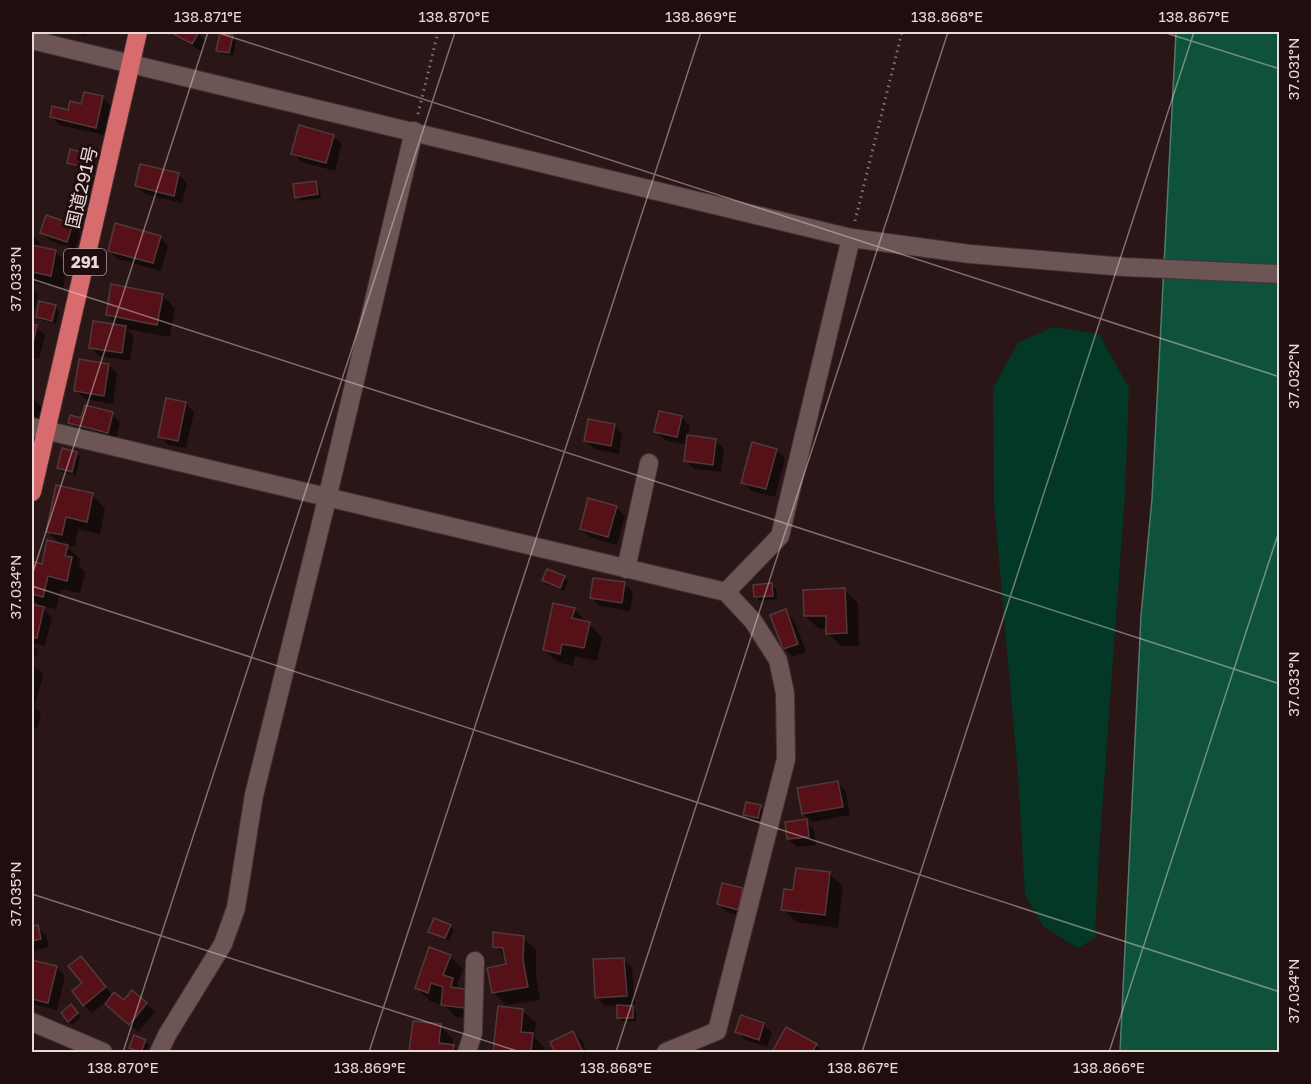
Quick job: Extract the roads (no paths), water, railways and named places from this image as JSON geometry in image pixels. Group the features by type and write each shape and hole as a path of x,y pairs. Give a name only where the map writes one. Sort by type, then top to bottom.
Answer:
{"highway":[{"name":"国道291号","path":"32,492 39,428 138,32"}],"street":[{"path":"32,40 851,237 970,254 1125,267 1280,274"},
{"path":"159,1053 167,1035 223,944 236,908 254,795 414,131"},
{"path":"726,592 780,536 851,237"},
{"path":"39,428 327,499 726,592 753,621 778,660 785,693 786,759 717,1031 666,1053"},
{"path":"626,569 648,463"},
{"path":"467,1053 472,1033 475,961"},
{"path":"32,1022 103,1053"}]}
